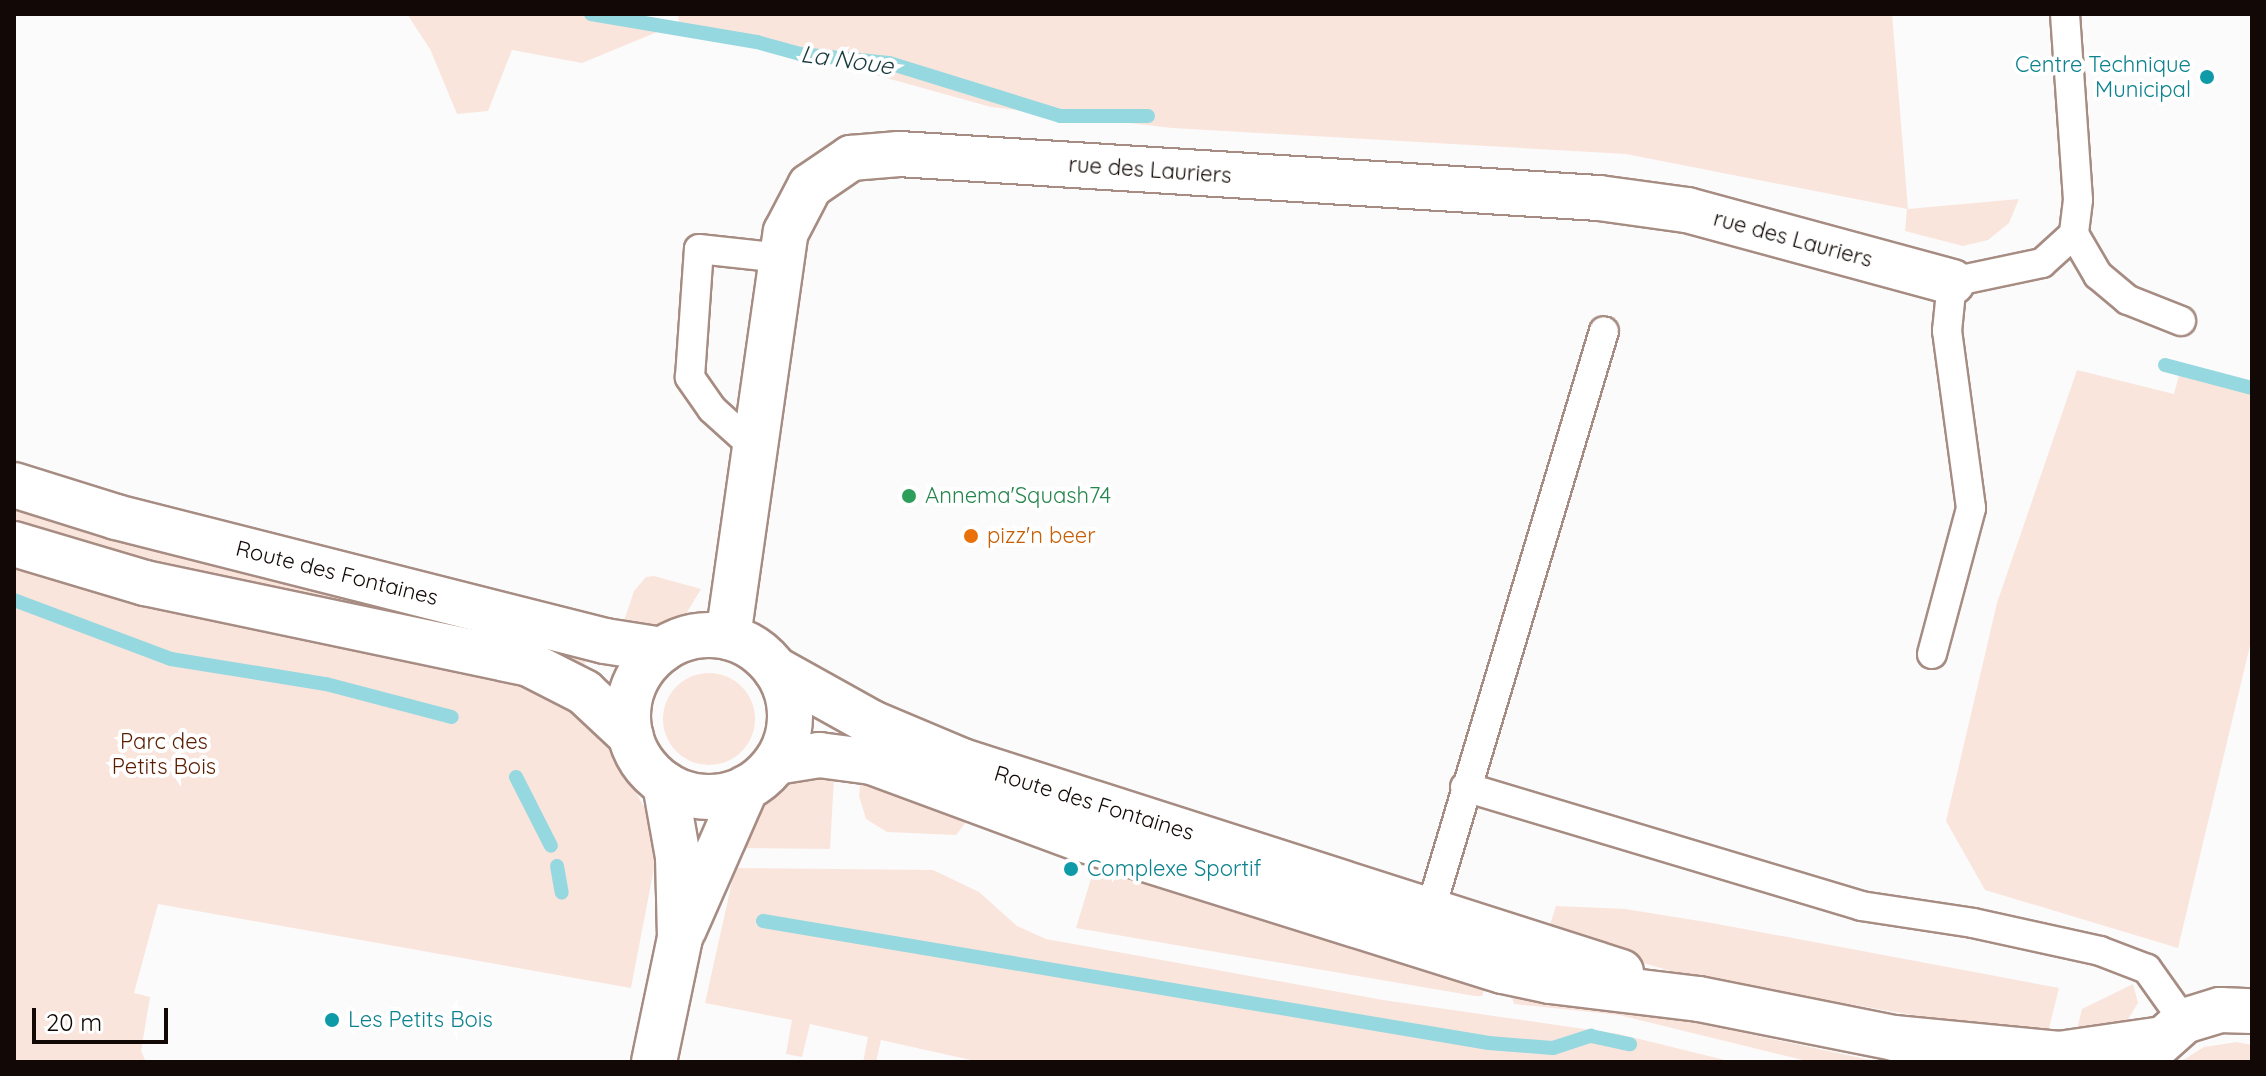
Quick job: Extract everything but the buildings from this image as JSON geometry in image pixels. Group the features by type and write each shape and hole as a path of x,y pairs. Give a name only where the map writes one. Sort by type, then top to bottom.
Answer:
{"street":[{"name":"rue des Lauriers","path":"728,637 782,258 796,204 818,178 851,158 899,154 1599,198 1687,210 1952,282"},
{"name":"Route des Fontaines","path":"14,485 116,517 605,641 662,650"},
{"name":"Route des Fontaines","path":"14,544 145,583 529,664 584,692 631,736"},
{"path":"680,938 790,722 787,694 775,669 759,652 728,637 694,637 662,650 633,688 631,736 650,770 665,784 705,797 761,775"},
{"name":"Route des Fontaines","path":"775,669 872,723 947,756 1431,908 1699,999"},
{"name":"Route des Fontaines","path":"761,775 819,755 872,762 1057,831 1503,971 1699,999 1894,1038 2059,1054 2159,1041 2220,1010 2252,1011"},
{"path":"654,1062 680,938 678,857 665,784"},
{"name":"Route des Fontaines","path":"1894,1038 1949,1062"}],"lane":[{"path":"2065,14 2078,200 2074,234 2098,275 2128,300 2181,321"},
{"path":"1932,654 1971,508 1947,331 1952,282 2042,263 2074,234"},
{"path":"755,448 712,409 690,377 699,249 782,258"},
{"path":"1305,908 1431,908 1604,331"},
{"path":"1465,787 1861,906 1973,923 2100,951 2147,969 2159,1041"}],"green space":[{"path":"407,14 619,14 679,23 582,63 512,50 488,111 457,114 430,49"},
{"path":"678,14 1892,14 1908,209 2019,199 2009,223 1988,240 1963,246 1905,231 1907,209 1626,154 1172,128 991,107 800,54 789,46 751,43 679,23"},
{"path":"2077,370 2174,394 2179,375 2252,391 2252,637 2178,948 1985,890 1946,821 1997,603"},
{"path":"14,496 590,651 580,674 14,531"},
{"name":"Parc des Petits Bois","path":"14,557 544,688 606,736 660,837 631,988 158,904 134,993 150,997 141,1051 146,1062 14,1062"},
{"path":"654,576 701,589 686,614 669,624 649,630 623,624 634,591 646,577"},
{"path":"709,673 727,677 742,686 751,701 755,719 751,737 742,752 727,761 709,765 691,761 676,752 667,737 663,719 667,701 676,686 691,677"},
{"path":"819,776 834,777 830,849 741,848 762,805 790,784"},
{"path":"861,776 971,816 956,835 887,832 866,819 859,796"},
{"path":"1096,862 1487,982 1482,996 1475,996 1076,928"},
{"path":"735,868 933,870 979,892 1017,926 1046,939 1383,1000 1619,1034 1733,1062 980,1062 881,1040 876,1062 863,1062 868,1037 810,1024 802,1057 786,1054 792,1020 705,1003"},
{"path":"1556,906 1625,909 1712,923 2059,988 2047,1036 2028,1035 1687,976 1547,934"},
{"path":"2133,984 2138,1003 2122,1029 2075,1037 2082,1009"},
{"path":"1509,989 1674,1018 1880,1062 1811,1062 1619,1015 1514,1004"},
{"path":"2237,1042 2252,1045 2252,1062 2180,1062 2204,1047"}],"waterway":[{"name":"La Noue","path":"591,14 757,42 800,54 889,63 1060,116 1148,116"},
{"name":"La Noue","path":"2165,365 2252,388"},
{"path":"14,600 171,659 326,684 452,717"},
{"path":"516,777 551,846"},
{"path":"557,866 562,893"},
{"path":"763,921 1489,1043 1553,1048 1591,1036 1630,1044"}],"place":[{"name":"Centre Technique Municipal","path":"2207,77"},
{"name":"Annema'Squash74","path":"909,496"},
{"name":"pizz'n beer","path":"971,536"},
{"name":"Complexe Sportif","path":"1071,869"},
{"name":"Les Petits Bois","path":"332,1020"}]}
